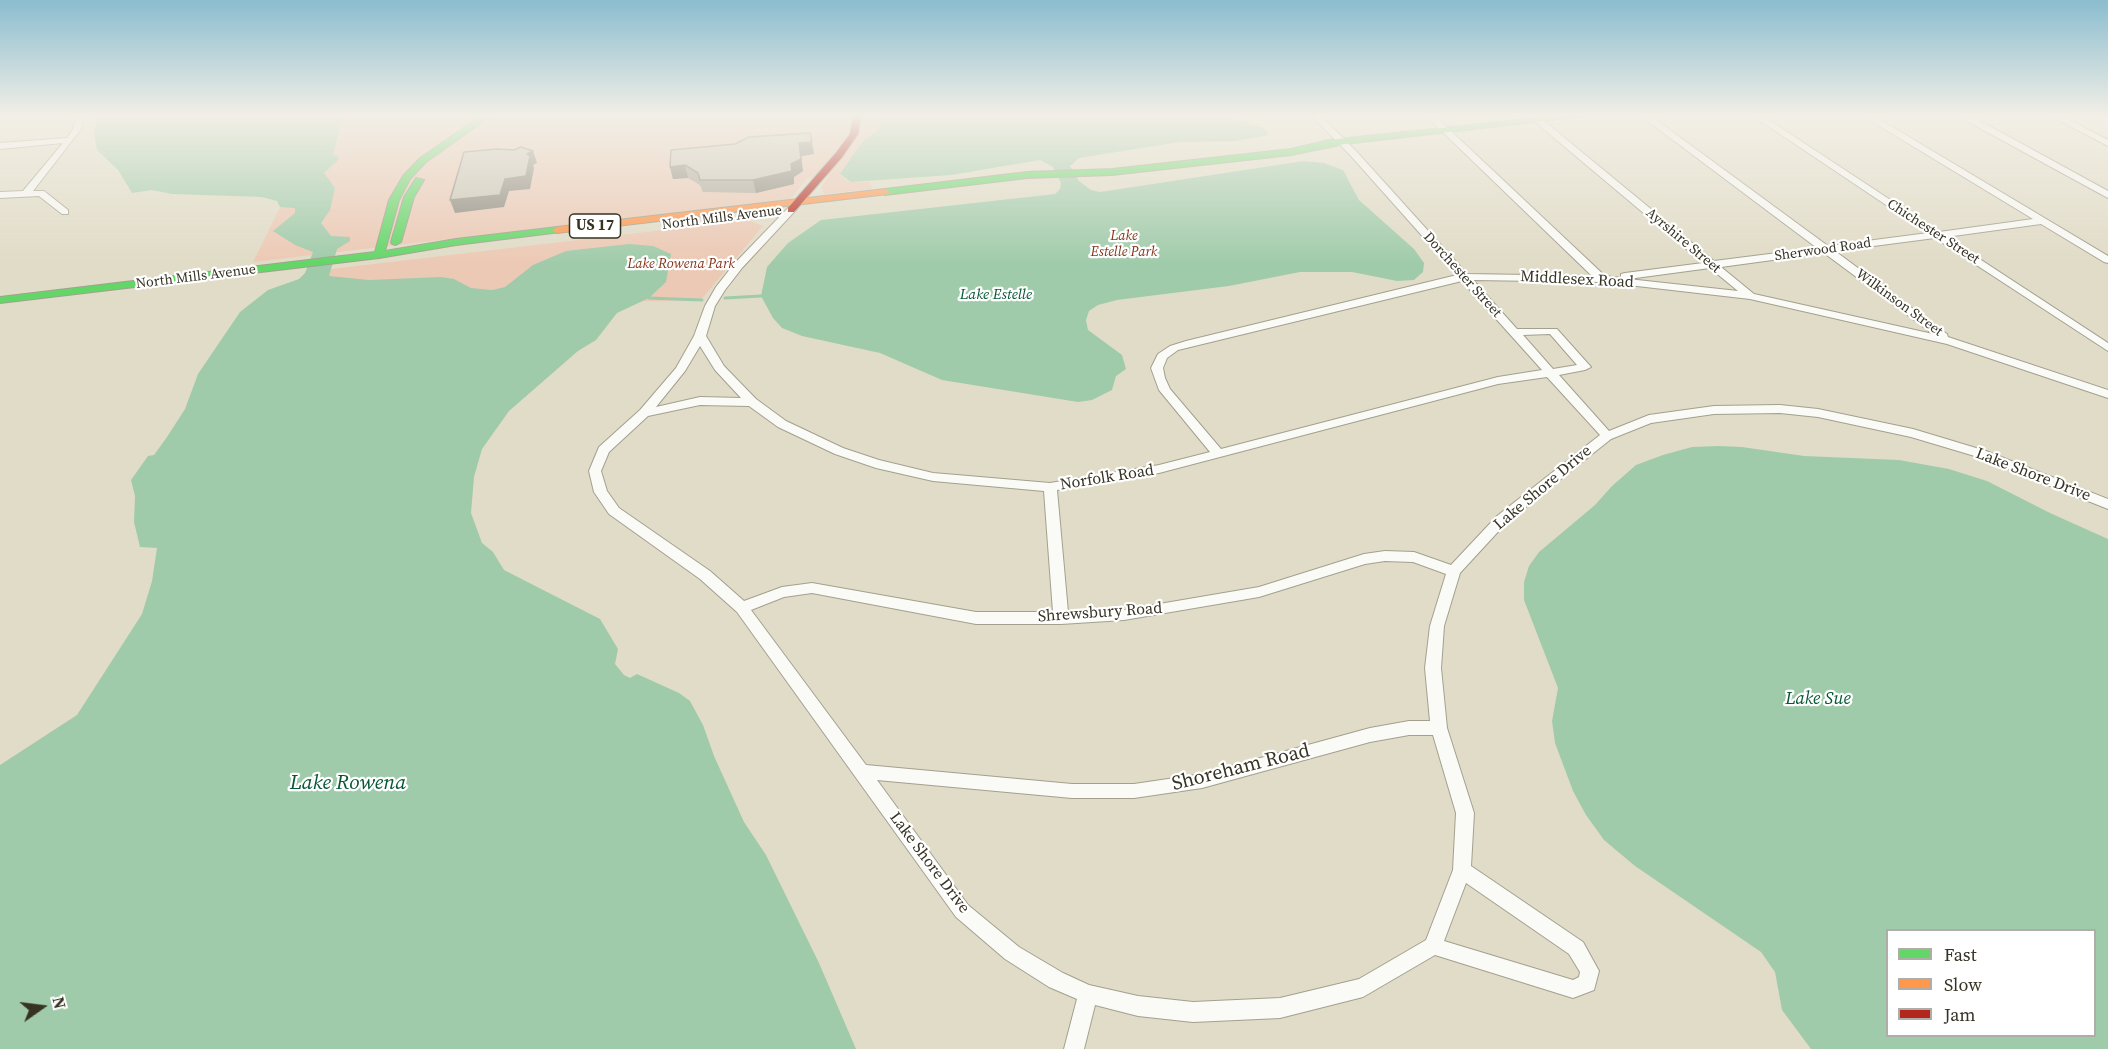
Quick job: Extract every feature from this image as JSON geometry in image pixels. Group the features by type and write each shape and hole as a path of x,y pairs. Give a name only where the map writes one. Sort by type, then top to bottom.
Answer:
{"main road":[{"path":"386,254 394,200 406,178 418,165"},
{"path":"386,254 409,197 423,174 433,165"},
{"path":"795,206 829,165"},
{"name":"North Mills Avenue","path":"0,300 386,254 452,250 1027,175 1050,176 1082,172 1112,172 1173,165"}],"street":[{"path":"27,192 49,165"},
{"name":"Dorchester Street","path":"1363,165 1607,436"},
{"path":"1481,165 1602,279"},
{"name":"Ayrshire Street","path":"1591,165 1750,296"},
{"name":"Wilkinson Street","path":"1712,165 1950,341"},
{"name":"Chichester Street","path":"1831,165 2108,348"},
{"path":"1949,165 2108,260"},
{"path":"2056,165 2108,195"},
{"path":"0,195 40,193 65,212"},
{"name":"Lake Shore Drive","path":"795,206 720,289 710,306 700,336 681,369 644,413 603,450 594,471 601,492 614,511 705,575 742,608 962,911 1012,953 1056,980 1088,994 1138,1006 1193,1012 1280,1008 1363,988 1432,946 1462,870 1465,813 1439,728 1433,668 1437,626 1454,571 1502,519 1607,436 1649,419 1714,410 1780,409 1818,413 1923,436 1982,454 2108,504"},
{"name":"Sherwood Road","path":"1602,279 2043,221"},
{"name":"Middlesex Road","path":"1219,454 1165,390 1157,368 1162,356 1174,348 1190,343 1464,277 1602,279 1750,296 1950,341 2108,394"},
{"name":"Norfolk Road","path":"700,336 719,368 752,402 782,424 838,452 876,464 933,477 1050,487 1160,469 1498,381 1585,367 1553,331 1513,332"},
{"path":"644,413 700,401 752,402"},
{"path":"1050,487 1061,618"},
{"name":"Shrewsbury Road","path":"742,608 782,592 812,588 976,618 1124,615 1259,592 1364,559 1385,556 1414,557 1454,571"},
{"name":"Shoreham Road","path":"861,771 1072,791 1134,791 1202,781 1370,735 1409,728 1439,728"},
{"path":"1432,946 1573,989 1587,983 1590,971 1576,948 1462,870"},
{"path":"1074,1049 1088,994"}],"green space":[{"path":"294,165 871,165 866,172 840,175 850,182 870,182 872,189 824,194 821,187 829,176 808,178 790,199 253,262 288,191"},
{"name":"Lake Rowena Park","path":"748,220 763,226 700,301 320,302 331,269"}],"water":[{"name":"Lake Rowena","path":"113,165 333,165 324,173 335,188 330,210 321,223 331,236 350,237 350,241 337,249 329,276 369,280 441,277 454,279 471,288 492,290 505,287 533,265 566,251 629,244 653,246 671,254 666,282 649,298 617,313 596,340 578,351 509,411 482,449 474,477 471,513 482,543 493,552 504,570 600,619 618,649 615,664 624,675 630,678 637,674 679,693 690,701 703,725 714,756 744,822 766,855 819,963 856,1049 0,1049 0,765 77,715 142,614 152,581 157,548 140,547 134,522 135,496 131,480 148,456 154,455 167,437 185,409 198,374 240,312 268,290 299,279 305,273 313,252 295,245 273,231 295,213 295,208 280,207 277,201 262,197 172,194 152,190 132,193"},
{"name":"Lake Estelle","path":"846,165 1011,165 951,175 851,182 840,174"},
{"name":"Lake Estelle","path":"1049,165 1071,165 1079,181 1091,190 1100,192 1278,165 1329,165 1343,170 1359,200 1414,249 1424,263 1423,272 1414,280 1397,281 1352,272 1300,272 1229,286 1117,300 1098,305 1089,311 1086,320 1088,330 1122,355 1126,369 1116,376 1112,390 1092,400 1078,402 942,380 880,353 802,336 782,328 773,318 761,296 767,267 788,243 821,220 1055,194 1060,189 1061,183 1053,167"},
{"name":"Lake Sue","path":"1692,447 1742,447 1804,456 1899,460 1949,469 1987,481 2108,539 2108,1049 1811,1049 1782,1010 1775,972 1761,952 1635,866 1604,840 1586,815 1573,791 1555,743 1552,721 1558,688 1524,600 1524,582 1529,566 1539,552 1595,505 1636,465"}],"building":[{"path":"460,165 528,165 526,176 505,179 500,195 450,200"},
{"path":"670,165 791,165 792,171 753,180 700,180 698,173 685,165 670,167"}],"waterway":[{"path":"725,298 761,296"},
{"path":"649,298 702,300"}],"traffic: fast":[{"path":"379,255 394,200 406,178 418,165"},
{"path":"885,192 1027,175 1112,172 1175,165"},
{"path":"396,242 409,197 419,180"},
{"path":"0,300 393,253 456,242 557,230"}],"traffic: slow":[{"path":"557,230 885,192"}],"traffic: jam":[{"path":"791,210 830,165"}],"park label":[{"name":"Lake Estelle Park","path":"1124,244"}]}
